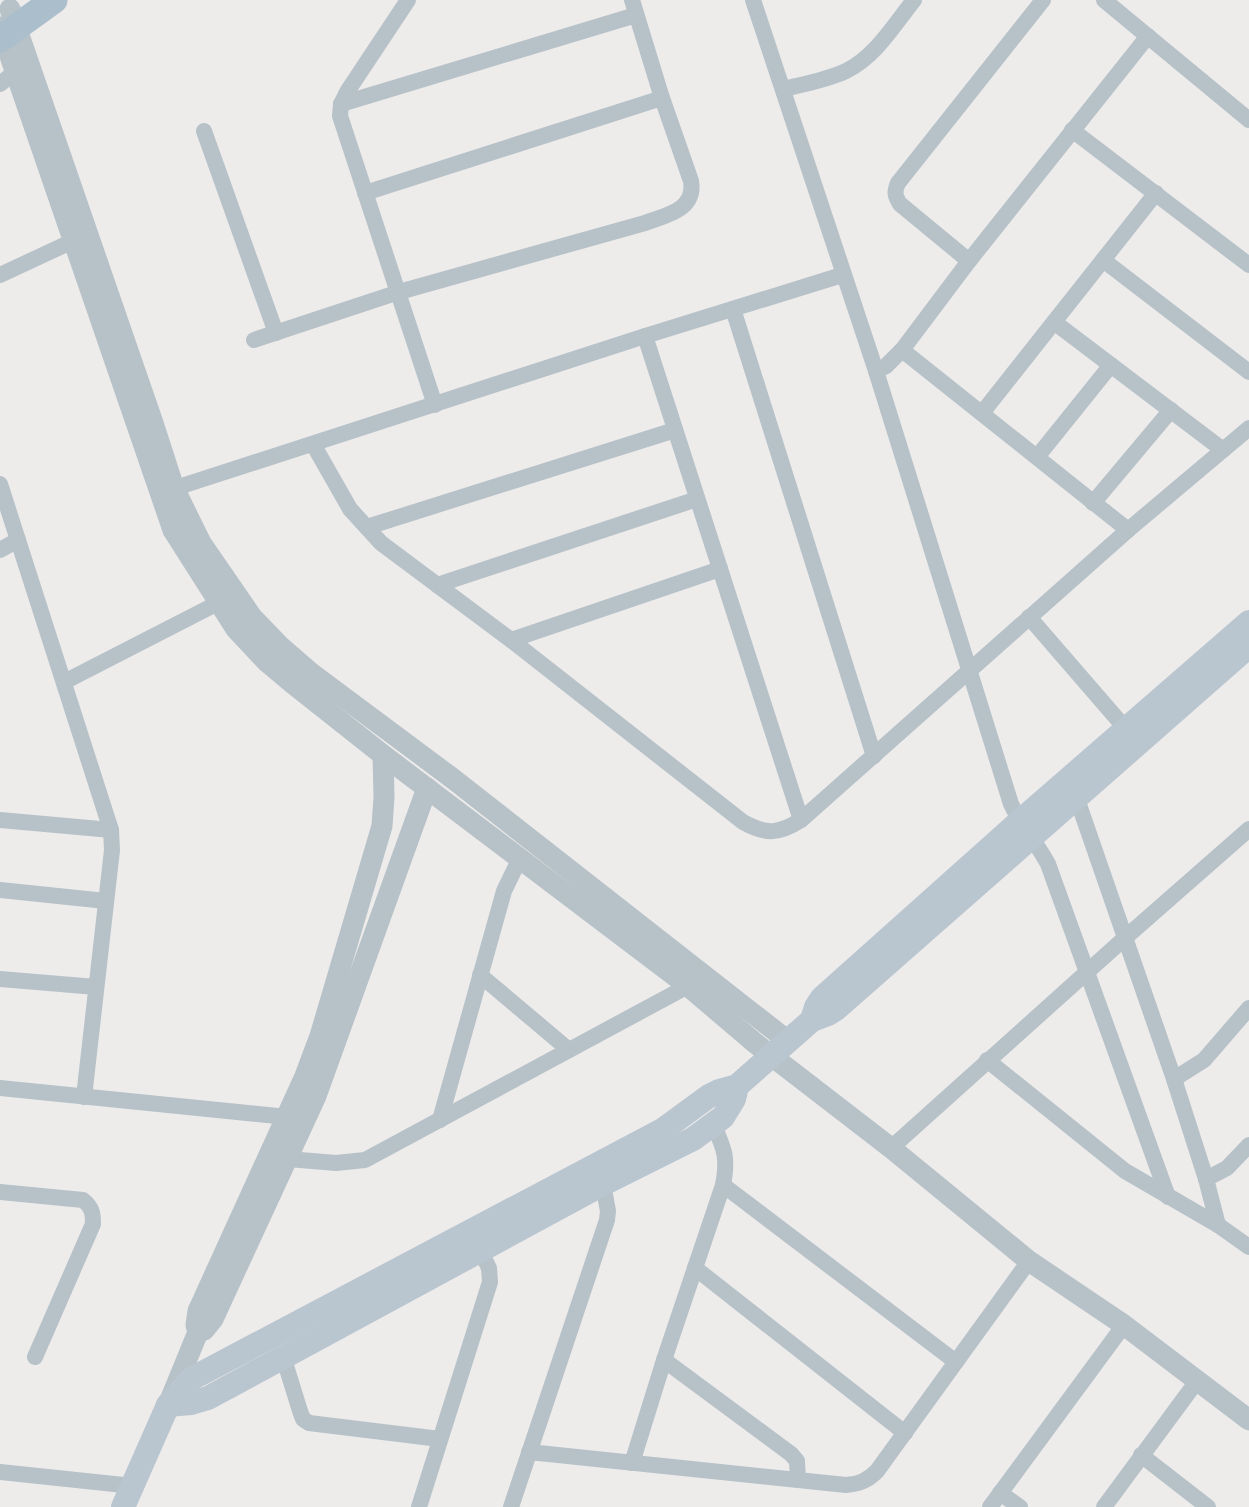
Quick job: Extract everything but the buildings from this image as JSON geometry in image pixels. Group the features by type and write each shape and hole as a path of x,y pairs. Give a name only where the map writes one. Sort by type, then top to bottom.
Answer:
{"main road":[{"path":"8,22 54,0"},
{"path":"1133,737 1249,622"},
{"path":"128,1497 168,1405 191,1379 664,1129 719,1090 737,1086 812,1020 822,998 1025,830 1133,737 1249,646"},
{"path":"168,1405 191,1403 207,1398 603,1184 686,1142 714,1126 729,1109 737,1086"}],"street":[{"path":"408,0 341,104 340,116 435,405"},
{"path":"753,0 842,275 876,371 1006,788 1025,830 1048,864 1168,1197"},
{"path":"783,89 846,71 862,61 875,49 914,0"},
{"path":"969,261 900,204 895,190 898,183 1043,0"},
{"path":"1104,0 1249,120"},
{"path":"254,340 399,292 645,223 676,212 690,198 691,181 634,7 341,104"},
{"path":"8,22 8,78 73,241 167,491 252,617 311,673 421,755 780,1049 891,1148 1029,1261 1124,1325 1249,1420"},
{"path":"8,22 150,411 173,530 236,629 267,662 383,755 688,986 780,1049"},
{"path":"876,371 886,366 902,350 969,261 1148,36"},
{"path":"365,193 662,98"},
{"path":"1072,130 1249,265"},
{"path":"204,131 276,333"},
{"path":"982,413 1156,193"},
{"path":"0,275 73,241"},
{"path":"1103,260 1249,372"},
{"path":"167,491 645,336 842,275"},
{"path":"733,309 874,756"},
{"path":"1054,322 1223,450"},
{"path":"645,336 801,820"},
{"path":"902,350 1128,530"},
{"path":"1037,458 1111,365"},
{"path":"1093,503 1171,410"},
{"path":"313,444 350,509 381,543 511,640 743,822 759,830 776,831 789,828 801,820 1128,530 1249,428"},
{"path":"367,527 675,430"},
{"path":"0,484 111,830 112,850 84,1097"},
{"path":"436,585 697,499"},
{"path":"0,549 18,540"},
{"path":"511,640 720,569"},
{"path":"64,682 218,603"},
{"path":"1029,617 1133,737"},
{"path":"168,1405 198,1332 196,1325 198,1311 287,1117 320,1036 382,826 383,755"},
{"path":"408,774 421,755"},
{"path":"198,1332 204,1330 213,1319 316,1096 427,788"},
{"path":"1072,790 1126,937 1174,1080 1206,1179 1218,1225"},
{"path":"0,820 111,830"},
{"path":"891,1148 1126,937 1242,846 1249,829"},
{"path":"440,1120 504,891 520,858"},
{"path":"0,890 106,901"},
{"path":"480,975 569,1050"},
{"path":"0,979 96,987"},
{"path":"288,1159 336,1163 365,1160 688,986"},
{"path":"1174,1080 1204,1060 1249,1008"},
{"path":"987,1060 1125,1171 1218,1225 1249,1247"},
{"path":"0,1088 287,1117"},
{"path":"632,1464 664,1360 723,1185 727,1166 726,1156 714,1126"},
{"path":"1206,1179 1227,1168 1249,1145"},
{"path":"511,1507 607,1220 608,1211 603,1184"},
{"path":"723,1185 956,1362"},
{"path":"0,1192 82,1200 93,1213 93,1224 35,1357"},
{"path":"419,1507 490,1282 489,1269 480,1250"},
{"path":"529,1452 846,1485 859,1484 878,1471 1029,1261"},
{"path":"695,1268 905,1432"},
{"path":"990,1507 1124,1325"},
{"path":"283,1356 303,1419 309,1424 440,1439"},
{"path":"664,1360 791,1454 797,1461 798,1480"},
{"path":"1104,1507 1197,1381"},
{"path":"1141,1455 1199,1504"},
{"path":"0,1472 128,1497"},
{"path":"1000,1493 1020,1507"}]}
